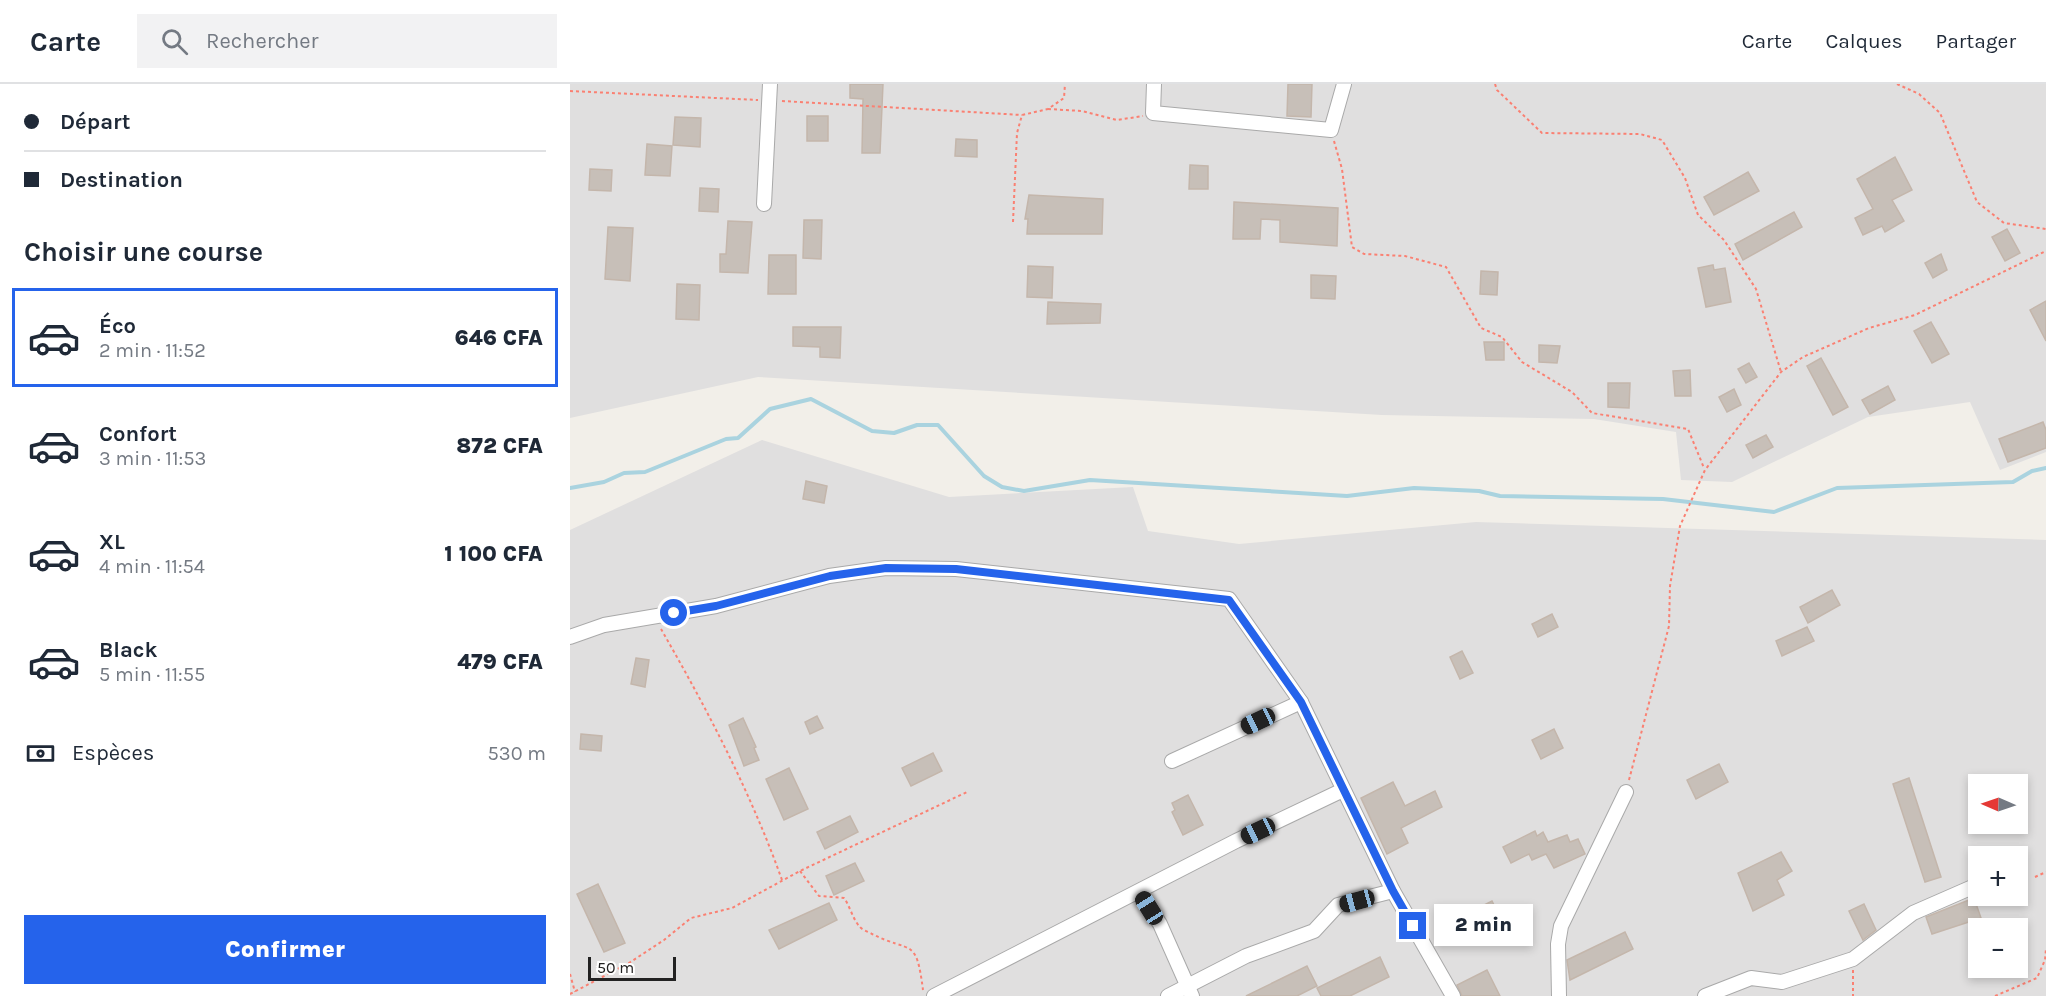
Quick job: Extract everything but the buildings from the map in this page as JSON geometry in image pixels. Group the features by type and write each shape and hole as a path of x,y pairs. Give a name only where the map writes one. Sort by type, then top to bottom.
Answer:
{"street":[{"path":"764,204 770,84"},
{"path":"1154,84 1153,113 1331,130 1344,84"},
{"path":"570,637 604,625 716,606 830,576 886,568 956,569 1229,600 1301,702 1393,891 1453,996"},
{"path":"1172,761 1301,702"},
{"path":"934,996 1344,790"},
{"path":"1559,996 1558,944 1561,926 1626,792"},
{"path":"1705,996 1751,978 1782,982 1853,959 1913,913 1968,889"},
{"path":"1168,996 1191,991 1246,956 1314,931 1338,905 1393,891"},
{"path":"1139,892 1160,924 1191,991"}],"path":[{"path":"1048,109 1064,98 1065,84"},
{"path":"1495,84 1497,90 1542,133 1640,134 1662,140 1685,178 1698,215 1724,240 1756,289 1781,372"},
{"path":"1897,84 1918,94 1940,113 1977,202 2004,223 2046,229"},
{"path":"570,92 769,100 1022,115 1048,109 1082,111 1117,120 1153,113"},
{"path":"1013,222 1017,133 1022,115"},
{"path":"1331,130 1342,169 1352,247 1364,254 1406,256 1446,267 1481,328 1502,337 1522,362 1572,392 1592,413 1688,429 1705,470"},
{"path":"1626,792 1669,626 1670,586 1680,526 1705,470 1781,372 1803,357 1869,328 1915,315 2046,251"},
{"path":"653,616 684,670 760,824 782,880"},
{"path":"570,994 664,940 691,918 732,908 800,871 967,792"},
{"path":"800,871 819,896 844,898 860,927 879,937 903,943 913,950 920,965 924,996"},
{"path":"2035,877 2046,872"},
{"path":"1995,996 2015,990 2037,978 2045,960 2046,949"},
{"path":"1853,959 1853,996"},
{"path":"570,974 575,992"}],"shaded area":[{"path":"570,84 2046,84 2046,452 2000,470 1970,402 1868,417 1732,482 1681,480 1676,432 1594,419 1382,415 758,377 570,418"},
{"path":"762,440 949,497 1133,487 1148,531 1239,544 1476,522 2046,540 2046,996 570,996 570,530"}],"waterway":[{"path":"570,488 604,482 624,473 645,472 726,439 738,438 770,409 811,399 872,431 894,433 917,425 938,425 984,476 1002,487 1024,491 1090,480 1347,496 1414,488 1479,491 1500,496 1663,499 1774,512 1837,488 2013,482 2032,471 2046,468"}],"route":[{"path":"674,613 716,606 830,576 886,568 956,569 1229,600 1263,645 1301,702 1393,891 1413,926"}]}
